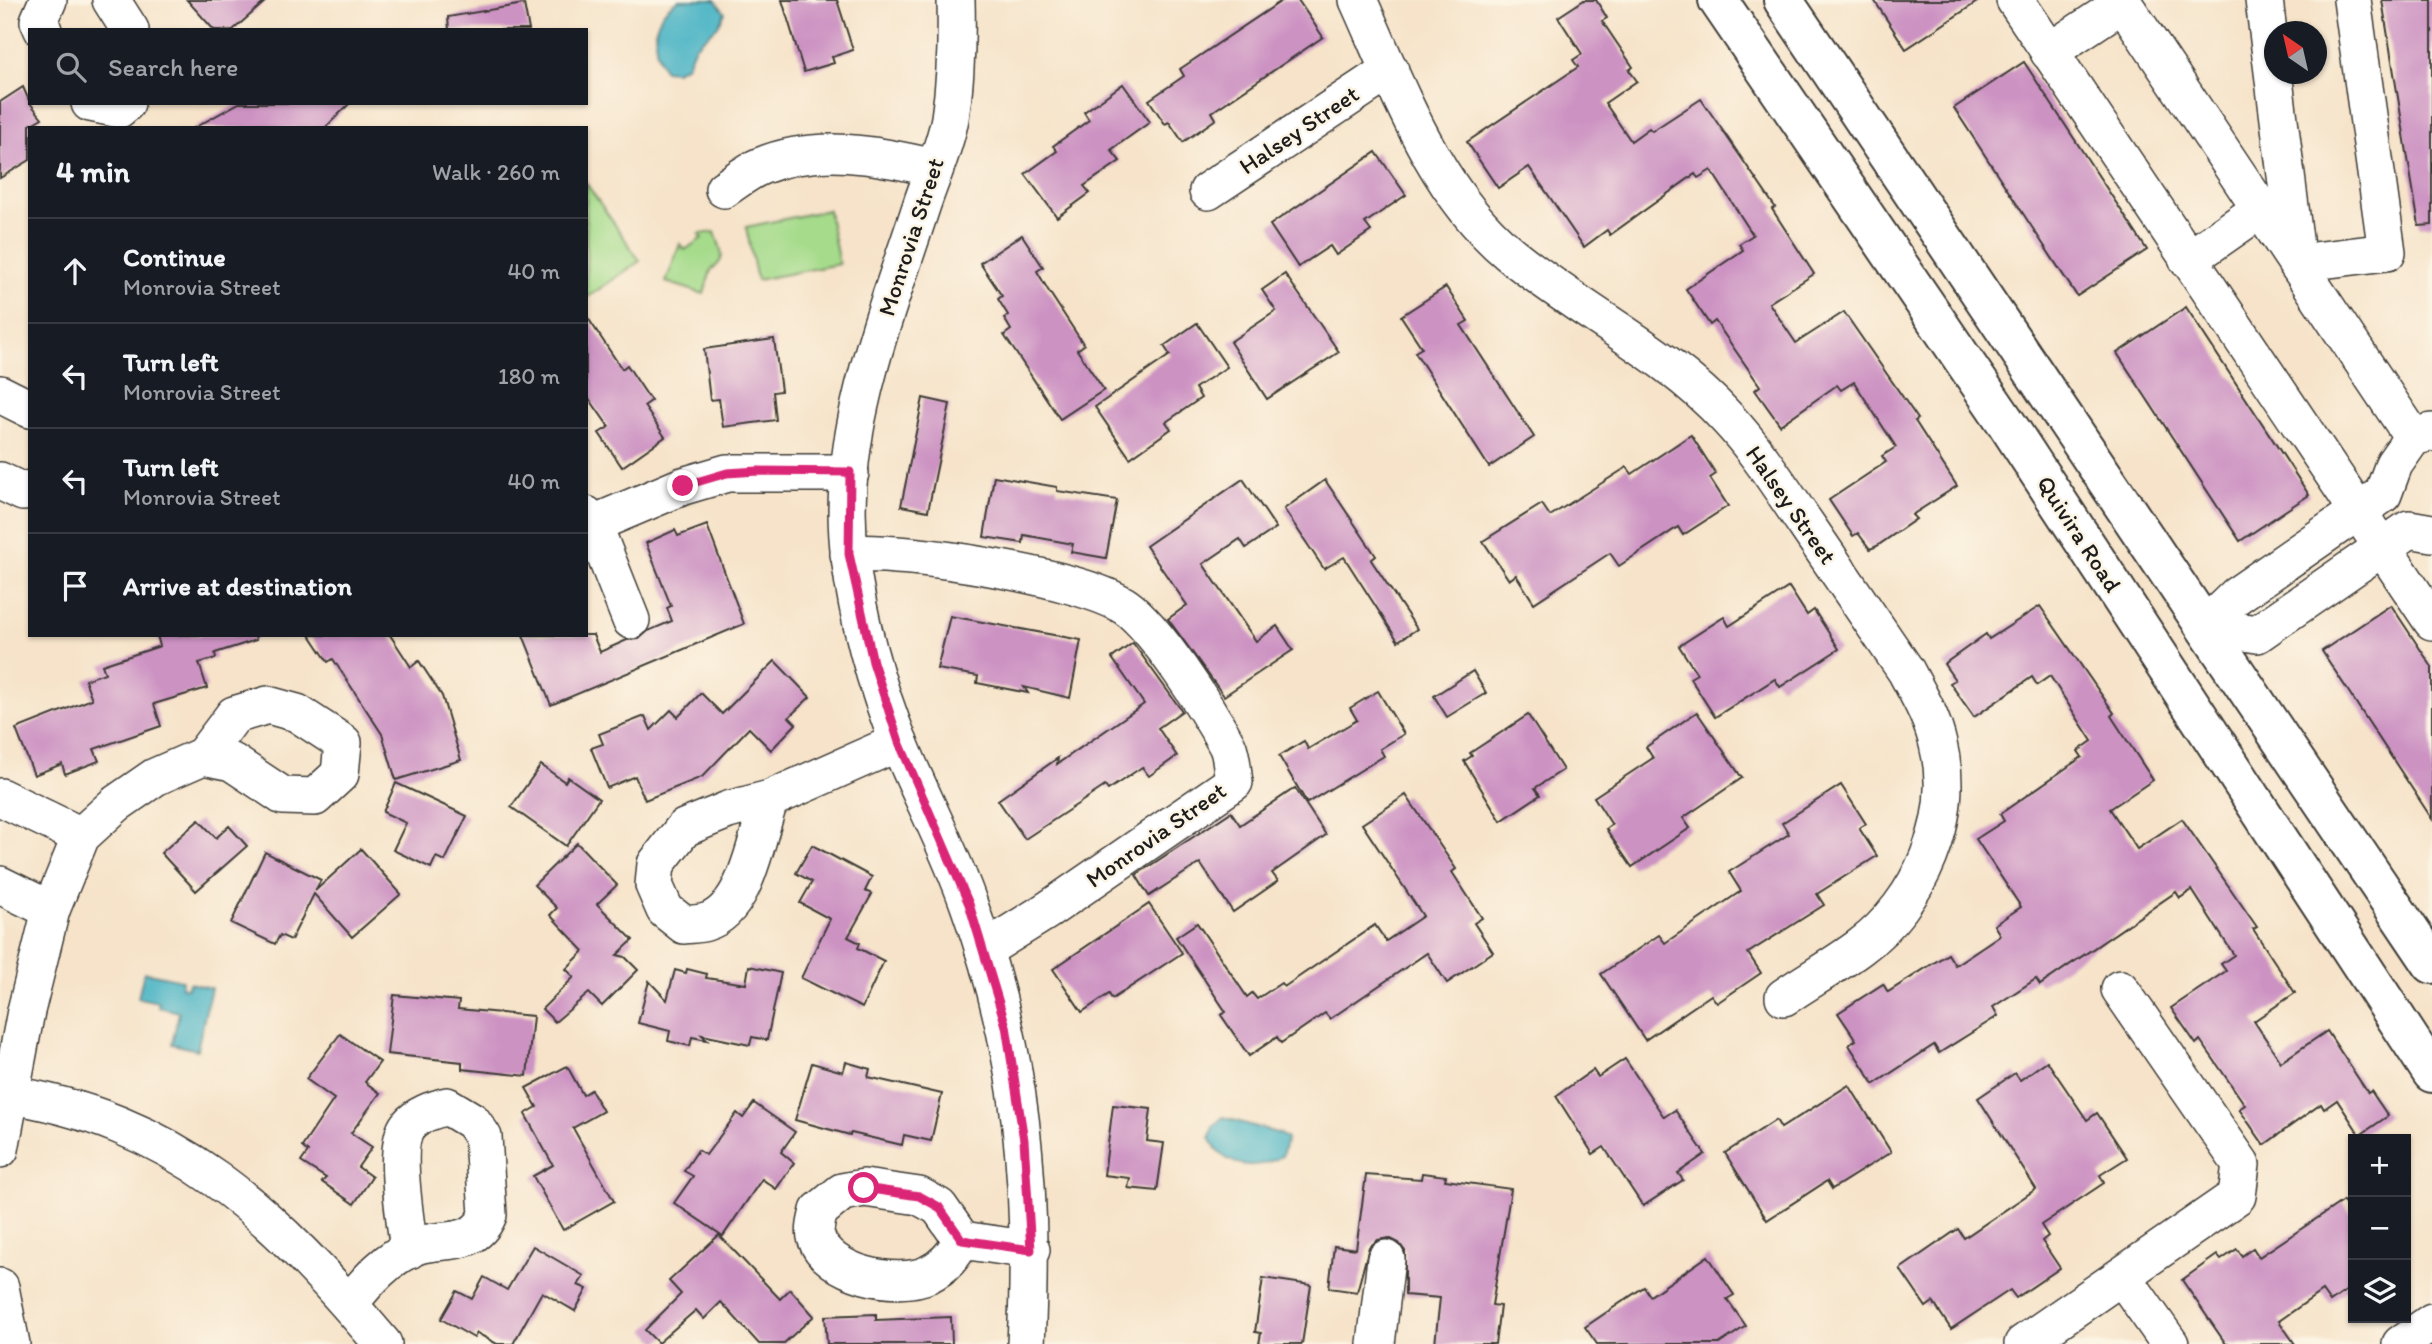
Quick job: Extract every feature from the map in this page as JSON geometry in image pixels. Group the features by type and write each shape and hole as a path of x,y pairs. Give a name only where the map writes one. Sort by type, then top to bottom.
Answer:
{"main road":[{"name":"Quivira Road","path":"1718,0 2007,424 2432,1073"},
{"path":"1783,0 2432,964"},
{"path":"2007,424 2028,424 2159,617 2193,634 2205,626"}],"street":[{"path":"42,28 39,21 48,0"},
{"path":"111,0 129,28"},
{"name":"Monrovia Street","path":"956,0 957,47 949,121 866,374 850,472 849,554 873,662 899,742 944,842 984,950 1006,1026 1020,1116 1031,1250 1026,1344"},
{"name":"Halsey Street","path":"1358,0 1444,176 1474,219 1507,252 1689,381 1729,419 1801,516 1906,671 1924,704 1939,745 1942,791 1937,831 1918,881 1890,920 1861,947 1784,997"},
{"path":"2015,0 2432,621"},
{"path":"2264,0 2297,263"},
{"path":"2297,263 2387,252 2352,0"},
{"path":"2049,52 2122,1 2297,263 2423,434 2394,464 2383,494 2236,596 2205,626"},
{"name":"Halsey Street","path":"1208,191 1390,70"},
{"path":"102,105 119,108 123,105"},
{"path":"724,188 761,166 806,156 841,153 882,156 934,168"},
{"path":"2188,260 2260,209"},
{"path":"0,394 28,408"},
{"path":"631,620 590,520 727,473 850,472"},
{"path":"0,481 23,492 28,490"},
{"path":"2205,626 2257,634 2409,529 2432,533"},
{"name":"Monrovia Street","path":"849,554 869,552 932,557 1079,587 1126,607 1157,640 1229,748 1234,782 984,950"},
{"path":"770,799 899,742"},
{"path":"0,1150 5,1094 51,910 81,836 116,804 155,777 203,756"},
{"path":"0,797 81,836"},
{"path":"0,886 51,910"},
{"path":"2023,1344 2237,1196 2241,1164 2120,989"},
{"path":"5,1094 41,1098 118,1122 182,1154 240,1195 349,1304 383,1344"},
{"path":"962,1240 1031,1250"},
{"path":"349,1304 371,1276 409,1251"},
{"path":"1376,1344 1386,1259"},
{"path":"2122,1276 2170,1344"},
{"path":"0,1287 11,1344"},
{"path":"2401,1344 2432,1322"}],"green space":[{"path":"588,186 640,261 588,297"},
{"path":"828,210 839,264 757,280 746,227"},
{"path":"715,232 721,258 711,270 704,294 666,282 680,244 685,250 702,238 699,234"}],"water":[{"path":"679,0 715,0 725,13 718,26 695,46 687,65 676,71 664,70 656,50 656,31 663,14"},
{"path":"144,972 182,980 181,987 187,988 189,983 211,988 197,1050 172,1044 179,1012 158,1007 159,1002 138,998"},
{"path":"1223,1117 1280,1134 1287,1139 1282,1156 1251,1165 1231,1161 1215,1147 1210,1137 1213,1126"}],"building":[{"path":"187,0 267,0 235,28 212,28"},
{"path":"782,0 837,0 853,50 832,57 834,63 804,72"},
{"path":"1283,0 1298,0 1323,37 1212,112 1216,119 1183,142 1169,122 1165,124 1149,100 1184,76 1180,69"},
{"path":"1584,0 1596,0 1607,18 1602,21 1633,67 1629,70 1637,81 1605,103 1631,141 1649,128 1652,131 1701,99 1775,207 1772,209 1814,274 1769,303 1796,343 1844,312 1918,419 1915,421 1957,486 1912,515 1916,519 1877,546 1870,549 1858,533 1853,536 1829,500 1886,462 1882,456 1896,447 1854,382 1841,390 1837,385 1780,425 1755,390 1760,386 1715,321 1710,325 1686,289 1743,250 1739,244 1753,235 1711,170 1698,178 1695,174 1610,235 1607,230 1584,247 1529,167 1498,188 1467,142 1578,67 1573,60 1582,54 1558,17"},
{"path":"1874,0 1980,0 1906,49"},
{"path":"2382,0 2432,0 2432,225 2419,226"},
{"path":"524,4 529,28 449,28 448,17"},
{"path":"2024,62 2147,250 2077,296 1954,108"},
{"path":"1123,84 1150,122 1111,150 1120,161 1084,186 1090,193 1057,217 1025,174 1057,151 1053,146 1089,120 1084,112"},
{"path":"23,87 28,105 32,105 42,118 28,126 28,161 0,178 0,102"},
{"path":"235,105 348,105 327,126 198,126"},
{"path":"1376,152 1406,195 1365,223 1371,231 1336,255 1330,246 1298,267 1270,225"},
{"path":"1022,235 1043,267 1037,271 1084,345 1077,350 1104,390 1060,419 1004,335 1011,330 1004,318 1008,315 998,299 1002,296 980,263"},
{"path":"1285,274 1339,352 1267,399 1230,342 1276,311 1262,290"},
{"path":"1446,287 1468,321 1461,325 1534,437 1489,467 1415,352 1422,348 1401,316"},
{"path":"2186,307 2309,495 2240,541 2117,353"},
{"path":"588,318 622,369 627,365 651,401 644,406 665,437 622,467 599,433 609,427 588,397"},
{"path":"1197,323 1227,367 1195,388 1201,398 1166,422 1171,429 1130,458 1095,407 1170,355 1164,346"},
{"path":"774,339 781,391 773,392 776,420 723,427 719,399 710,400 704,349"},
{"path":"923,398 950,404 928,511 901,506"},
{"path":"1691,435 1716,474 1710,478 1728,506 1683,535 1678,527 1619,566 1610,553 1534,603 1516,575 1509,580 1483,541 1542,504 1550,516 1627,467 1632,474"},
{"path":"994,476 1057,487 1057,491 1117,500 1106,558 1071,552 1073,544 1024,535 1023,543 984,537"},
{"path":"1243,479 1276,528 1246,548 1240,539 1203,564 1256,641 1277,626 1293,650 1224,696 1168,619 1187,605 1146,546"},
{"path":"1325,480 1376,556 1371,560 1417,629 1398,641 1344,557 1324,569 1284,509"},
{"path":"707,525 744,624 551,705 524,637 593,635 600,652 627,640 639,639 648,631 672,621 667,608 671,606 646,543 675,530 678,536"},
{"path":"1789,587 1807,615 1814,610 1839,649 1780,687 1775,679 1715,717 1690,678 1697,674 1679,646 1724,617 1729,626"},
{"path":"2391,605 2432,667 2432,819 2322,651"},
{"path":"2040,606 2114,713 2111,716 2153,780 2110,809 2137,849 2182,819 2257,927 2253,929 2295,993 2254,1021 2281,1062 2327,1031 2368,1093 2371,1091 2388,1116 2359,1134 2337,1100 2324,1109 2321,1104 2264,1145 2239,1109 2245,1105 2200,1040 2196,1044 2171,1008 2226,971 2221,964 2234,955 2192,890 2180,898 2176,892 2040,985 2036,979 1993,1007 1998,1016 1939,1053 1934,1045 1874,1084 1849,1045 1856,1040 1838,1013 1883,984 1888,992 1948,954 1955,965 2000,935 1994,925 2021,907 1976,839 2004,821 2000,814 2082,757 2078,751 2092,741 2050,676 2037,685 2032,677 1974,717 1950,683 1955,680 1944,664 1986,634 1989,639"},
{"path":"950,616 1081,640 1070,698 1024,687 1028,693 977,683 978,676 937,669"},
{"path":"158,637 255,637 256,640 215,653 216,658 199,663 207,688 154,704 161,726 94,749 99,761 65,774 62,764 34,775 16,729 92,699 85,680 105,673 102,665 160,646"},
{"path":"311,637 391,637 411,667 419,661 442,696 461,760 396,780 382,734 333,659 328,662"},
{"path":"1133,643 1182,711 1158,728 1177,756 1149,776 1142,767 1108,790 1105,786 1025,839 998,800 1058,758 1057,764 1144,704 1112,658"},
{"path":"775,661 810,697 789,717 796,724 771,750 749,728 702,777 645,800 635,776 607,788 591,748 603,744 599,734 645,716 651,730 671,710 678,717 701,693 722,714"},
{"path":"1473,671 1486,693 1447,717 1434,696"},
{"path":"1378,691 1404,734 1380,749 1384,756 1307,803 1279,756 1304,741 1308,749 1357,720 1350,708"},
{"path":"1697,712 1742,778 1683,818 1690,828 1632,867 1606,829 1612,825 1594,797 1653,758 1646,747"},
{"path":"1528,715 1563,770 1535,788 1540,795 1501,821 1464,761 1472,756 1470,753"},
{"path":"541,765 565,782 568,777 599,799 566,846 511,807"},
{"path":"396,783 467,816 445,861 436,857 431,868 393,850 406,823 383,812"},
{"path":"1841,785 1866,824 1859,828 1877,856 1817,894 1824,905 1748,953 1761,973 1717,1003 1711,995 1645,1040 1601,974 1659,935 1665,943 1741,891 1729,872 1789,834 1782,823"},
{"path":"1295,788 1326,835 1272,873 1278,881 1233,912 1200,863 1149,896 1136,875 1231,812 1240,825"},
{"path":"1406,795 1456,869 1452,872 1482,918 1474,923 1493,952 1447,983 1427,953 1330,1019 1325,1013 1281,1043 1277,1037 1249,1056 1221,1015 1226,1012 1176,937 1197,923 1247,997 1252,993 1257,999 1281,983 1284,987 1375,925 1386,941 1423,916 1362,824"},
{"path":"199,820 216,838 229,826 247,846 196,891 161,853"},
{"path":"577,843 617,885 597,904 633,940 617,955 625,957 638,970 602,1006 589,993 555,1022 542,1009 574,977 566,969 584,951 550,915 557,908 534,885"},
{"path":"812,845 872,877 865,891 872,894 848,937 860,943 858,948 884,961 862,1008 801,978 830,919 800,903 812,882 796,873"},
{"path":"361,849 401,894 352,937 314,894 291,940 280,935 275,944 231,923 265,852 321,880 315,891"},
{"path":"1149,904 1182,953 1112,999 1109,994 1082,1012 1053,969"},
{"path":"749,966 781,973 767,1040 752,1037 750,1045 702,1035 707,1040 692,1037 690,1046 668,1041 670,1031 638,1023 649,981 667,1000 675,970 686,973 687,969 707,974 706,978 746,984"},
{"path":"394,995 459,1001 458,1009 533,1016 527,1076 462,1069 462,1062 387,1054"},
{"path":"340,1034 380,1062 365,1082 380,1093 351,1133 372,1147 358,1167 372,1177 354,1204 322,1182 326,1178 301,1162 308,1152 302,1147 334,1099 306,1079"},
{"path":"1625,1059 1664,1117 1675,1110 1705,1154 1678,1173 1683,1180 1643,1206 1604,1147 1593,1154 1556,1096 1593,1070 1598,1077"},
{"path":"2047,1061 2087,1120 2097,1113 2127,1158 2100,1175 2104,1183 2041,1225 2048,1236 2042,1241 2060,1268 2016,1298 2010,1290 1951,1329 1933,1302 1926,1307 1900,1269 1958,1229 1964,1238 2036,1189 1978,1098 2015,1073 2020,1080"},
{"path":"846,1062 870,1069 868,1077 942,1094 931,1141 904,1135 902,1145 795,1120 812,1063 843,1072"},
{"path":"567,1066 583,1095 591,1090 603,1111 573,1128 614,1201 563,1230 533,1176 553,1165 525,1114 537,1107 526,1088"},
{"path":"1849,1085 1891,1152 1832,1189 1827,1181 1767,1220 1725,1153 1776,1120 1781,1128"},
{"path":"754,1103 795,1132 781,1152 794,1163 776,1189 762,1179 723,1236 674,1203 693,1176 684,1171 698,1150 706,1155 737,1113 743,1118"},
{"path":"1113,1105 1151,1109 1147,1141 1164,1143 1157,1191 1128,1188 1130,1178 1104,1175"},
{"path":"1422,1173 1446,1176 1445,1180 1511,1189 1492,1305 1500,1306 1495,1344 1435,1344 1440,1298 1405,1295 1405,1251 1399,1243 1389,1238 1378,1240 1369,1247 1357,1292 1329,1288 1334,1246 1356,1249 1366,1175 1421,1179"},
{"path":"2343,1201 2348,1209 2348,1289 2330,1302 2322,1291 2279,1321 2295,1344 2226,1344 2182,1280 2217,1255 2221,1260 2237,1249 2242,1256 2253,1248 2259,1257"},
{"path":"719,1235 780,1299 790,1289 814,1316 783,1344 759,1344 721,1302 704,1319 696,1310 658,1343 645,1330 681,1294 669,1281"},
{"path":"533,1246 584,1276 578,1285 587,1289 575,1311 542,1292 513,1344 497,1344 477,1333 474,1338 441,1319 457,1291 472,1299 484,1277 507,1290"},
{"path":"1708,1256 1734,1295 1727,1299 1746,1326 1719,1344 1597,1344 1585,1327 1644,1287 1650,1296"},
{"path":"1263,1278 1311,1285 1302,1344 1259,1344 1261,1333 1255,1332"},
{"path":"876,1314 876,1320 951,1317 952,1344 827,1344 825,1316"}],"route":[{"path":"683,486 727,473 850,472 849,554 873,662 899,742 969,904 1006,1026 1024,1140 1031,1250 962,1240 939,1207 919,1196 864,1188"}]}
